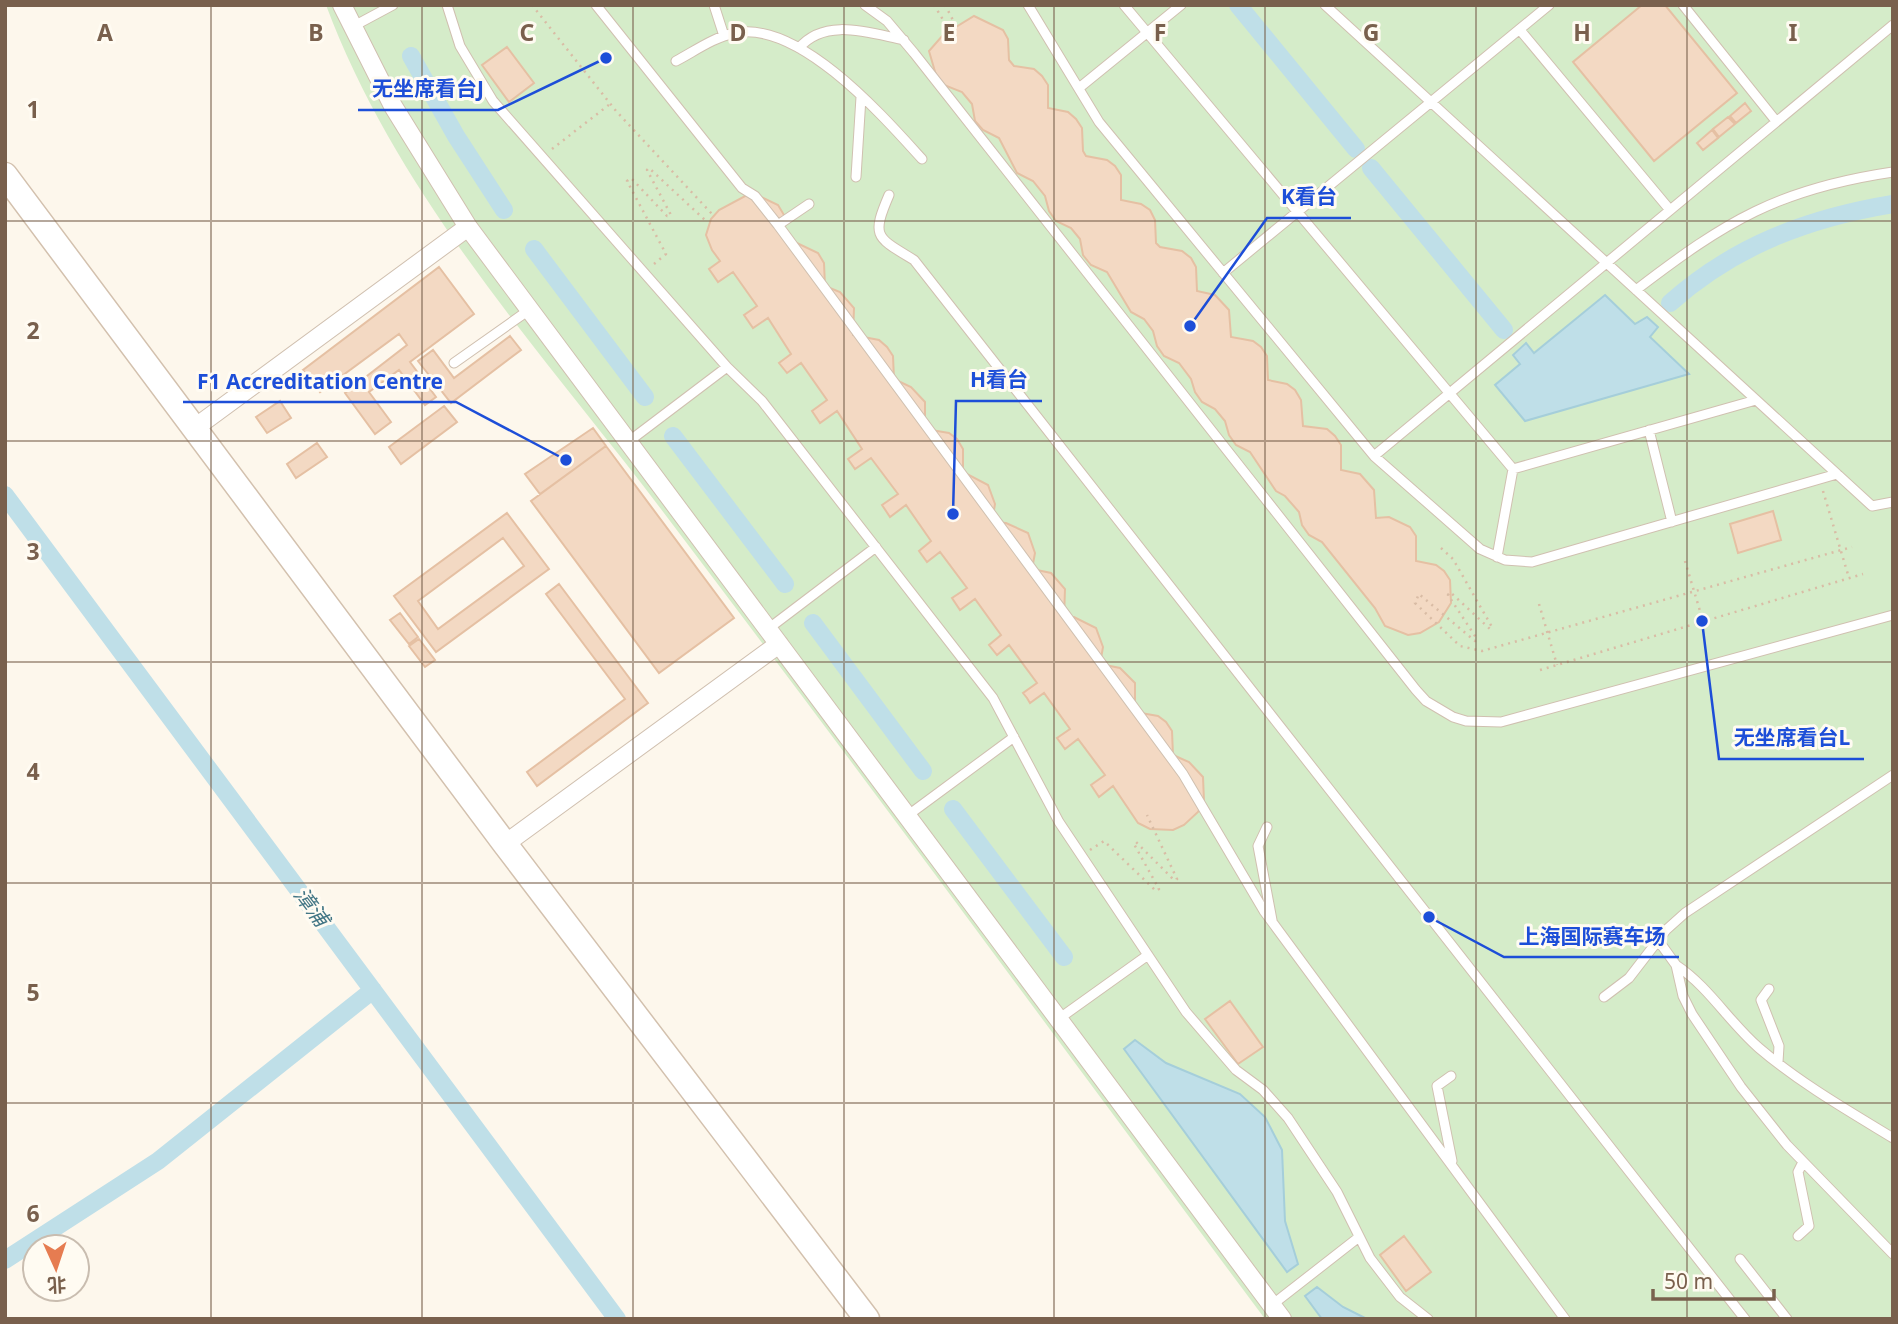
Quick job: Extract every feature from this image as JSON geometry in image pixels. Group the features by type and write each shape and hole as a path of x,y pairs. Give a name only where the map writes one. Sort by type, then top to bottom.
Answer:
{"street":[{"path":"342,5 408,133 468,227 1277,1312"},
{"path":"5,175 196,427 505,844 867,1319"},
{"path":"196,427 468,227"},
{"path":"505,844 779,644"}],"lane":[{"path":"352,26 393,5"},
{"path":"447,5 460,46 493,101 727,367 762,401 993,698 1059,822 1186,1012 1215,1049 1262,1090 1288,1118 1337,1192 1370,1258 1399,1297 1428,1319"},
{"path":"596,5 742,188 755,197 778,225 1183,774 1272,922 1565,1319"},
{"path":"714,5 724,36"},
{"path":"864,5 887,21 904,40 1307,556 1384,646 1416,690 1438,709 1466,721 1501,722 1893,615"},
{"path":"1028,5 1099,122 1374,456 1480,549 1497,558 1517,563 1532,562 1837,474"},
{"path":"1124,5 1513,469"},
{"path":"1079,88 1181,5"},
{"path":"1325,5 1871,506 1893,502"},
{"path":"1223,273 1549,5"},
{"path":"1683,5 1776,121"},
{"path":"1374,456 1893,25"},
{"path":"1520,30 1670,210"},
{"path":"799,48 822,31 863,32 904,40"},
{"path":"676,61 724,36 757,33 799,48 828,66 922,159"},
{"path":"856,177 861,97"},
{"path":"1636,290 1704,238 1745,215 1793,193 1842,179 1893,172"},
{"path":"889,195 877,223 880,236 914,260 1745,1319"},
{"path":"778,225 809,204"},
{"path":"454,363 529,310"},
{"path":"628,442 727,367"},
{"path":"1513,469 1756,400"},
{"path":"1649,430 1672,522"},
{"path":"1497,558 1513,469"},
{"path":"768,629 876,547"},
{"path":"907,816 1014,737"},
{"path":"1604,997 1629,978 1658,940 1685,912 1893,775"},
{"path":"1267,827 1258,846 1272,922"},
{"path":"1658,940 1676,965 1698,981 1736,1025 1777,1062 1893,1138"},
{"path":"1060,1018 1148,955"},
{"path":"1676,965 1683,996 1703,1031 1754,1105 1803,1162 1893,1254"},
{"path":"1769,989 1761,1000 1779,1046 1777,1062"},
{"path":"1451,1076 1437,1086 1453,1167"},
{"path":"1798,1236 1809,1226 1798,1177 1803,1162"},
{"path":"1277,1312 1359,1237"},
{"path":"1740,1259 1787,1319"}],"path":[{"path":"532,5 610,104 712,214"},
{"path":"934,5 945,23"},
{"path":"945,5 954,22"},
{"path":"542,157 610,104"},
{"path":"643,272 666,254 627,181 631,178 667,216 671,215 647,170 649,168 705,220"},
{"path":"1819,479 1849,578"},
{"path":"1441,548 1453,559 1492,627 1490,629 1450,593 1448,594 1477,639 1475,641 1419,594 1415,603 1460,646 1473,651 1489,650 1548,634 1852,547"},
{"path":"1685,561 1703,621"},
{"path":"1540,670 1863,574"},
{"path":"1539,604 1557,665"},
{"path":"1082,856 1104,841 1156,891 1159,889 1134,844 1136,842 1174,880 1177,879 1147,815"}],"green space":[{"path":"326,5 1893,5 1893,1319 1265,1319 743,617 478,273 393,144 357,76"}],"water":[{"path":"1605,295 1635,324 1647,317 1658,327 1650,337 1689,374 1525,421 1495,385 1520,364 1513,355 1526,343 1534,353"},
{"path":"1135,1040 1166,1063 1240,1094 1265,1117 1282,1150 1285,1221 1298,1264 1287,1272 1124,1049"},
{"path":"1317,1287 1343,1307 1367,1319 1322,1319 1305,1296"}],"building":[{"path":"1642,5 1665,5 1737,93 1654,161 1573,62"},
{"path":"974,16 1003,30 1008,39 1009,60 1014,66 1034,69 1042,76 1048,85 1048,108 1068,112 1076,119 1082,128 1083,151 1086,156 1107,160 1115,166 1121,175 1121,200 1141,204 1150,210 1155,220 1156,243 1160,247 1182,251 1191,258 1196,267 1197,291 1215,295 1229,310 1231,337 1253,341 1261,347 1267,356 1268,380 1287,384 1295,390 1301,400 1303,426 1327,429 1335,436 1341,445 1341,470 1360,474 1374,490 1376,518 1389,517 1410,527 1416,536 1416,561 1436,565 1444,571 1450,580 1451,603 1439,622 1420,633 1408,635 1385,626 1375,608 1322,542 1309,535 1302,525 1299,512 1285,496 1276,491 1250,452 1236,445 1229,435 1225,421 1215,409 1202,402 1191,379 1179,363 1164,356 1157,346 1153,331 1144,319 1131,312 1107,272 1091,265 1083,255 1080,239 1071,228 1056,221 1049,211 1045,196 1033,181 1017,173 999,138 983,130 975,121 972,104 962,92 944,85 936,75 929,51 943,35"},
{"path":"507,47 534,83 509,102 482,65"},
{"path":"1745,103 1751,111 1736,123 1730,116"},
{"path":"1728,117 1735,124 1719,137 1713,129"},
{"path":"1712,130 1718,138 1703,150 1697,143"},
{"path":"747,195 757,195 778,205 784,215 786,243 797,243 818,253 824,263 825,286 840,292 854,308 853,335 879,340 887,347 893,356 894,379 911,387 925,402 925,429 949,433 957,439 963,449 963,472 988,485 995,504 992,522 1006,523 1028,533 1035,553 1032,569 1051,573 1065,589 1064,618 1074,617 1096,628 1103,647 1100,664 1120,668 1135,683 1135,712 1158,716 1166,722 1172,731 1173,755 1189,762 1203,777 1204,801 1198,812 1184,825 1173,830 1150,829 1138,823 1113,786 1099,797 1091,785 1105,775 1078,739 1065,749 1057,738 1070,729 1044,693 1030,703 1023,693 1037,683 1009,645 997,655 989,645 1001,635 975,599 960,610 952,598 967,588 940,552 927,562 919,551 931,541 906,505 890,517 882,505 898,494 871,458 855,469 848,459 862,449 837,411 820,423 812,411 827,400 801,363 787,373 779,363 791,354 768,318 753,328 744,315 757,306 733,272 718,282 709,269 720,261 706,235 711,219 719,210"},
{"path":"439,267 474,314 410,362 436,397 425,405 399,370 369,392 391,422 375,434 345,393 407,345 399,334 320,392 303,370"},
{"path":"510,336 521,350 451,403 418,361 433,350 454,378"},
{"path":"280,401 291,418 267,433 256,417"},
{"path":"444,406 457,422 401,464 389,447"},
{"path":"593,428 606,446 540,494 525,474"},
{"path":"317,443 327,457 296,478 287,464"},
{"path":"606,446 734,618 659,673 531,501"},
{"path":"1773,511 1781,540 1738,553 1730,524"},
{"path":"507,513 549,569 436,652 394,596","holes":["503,538 524,566 438,629 418,601"]},
{"path":"559,584 648,703 537,786 527,772 625,699 546,594"},
{"path":"400,613 418,637 409,644 390,620"},
{"path":"419,639 435,660 425,667 409,646"},
{"path":"1230,1001 1263,1047 1238,1064 1205,1019"},
{"path":"1404,1236 1431,1272 1406,1291 1380,1255"}],"waterway":[{"path":"1238,5 1356,149"},
{"path":"411,56 456,136 504,210"},
{"path":"1371,168 1504,330"},
{"path":"1670,303 1720,265 1774,237 1831,217 1893,204"},
{"path":"534,249 645,397"},
{"path":"673,436 785,584"},
{"name":"漳浦","path":"5,495 617,1319"},
{"path":"813,623 923,771"},
{"path":"953,809 1064,957"},
{"path":"5,1260 158,1161 373,990"}],"place":[{"name":"无坐席看台J","path":"606,58"},
{"name":"K看台","path":"1190,326"},
{"name":"F1 Accreditation Centre","path":"566,460"},
{"name":"H看台","path":"953,514"},
{"name":"无坐席看台L","path":"1702,621"},
{"name":"上海国际赛车场","path":"1429,917"}]}
